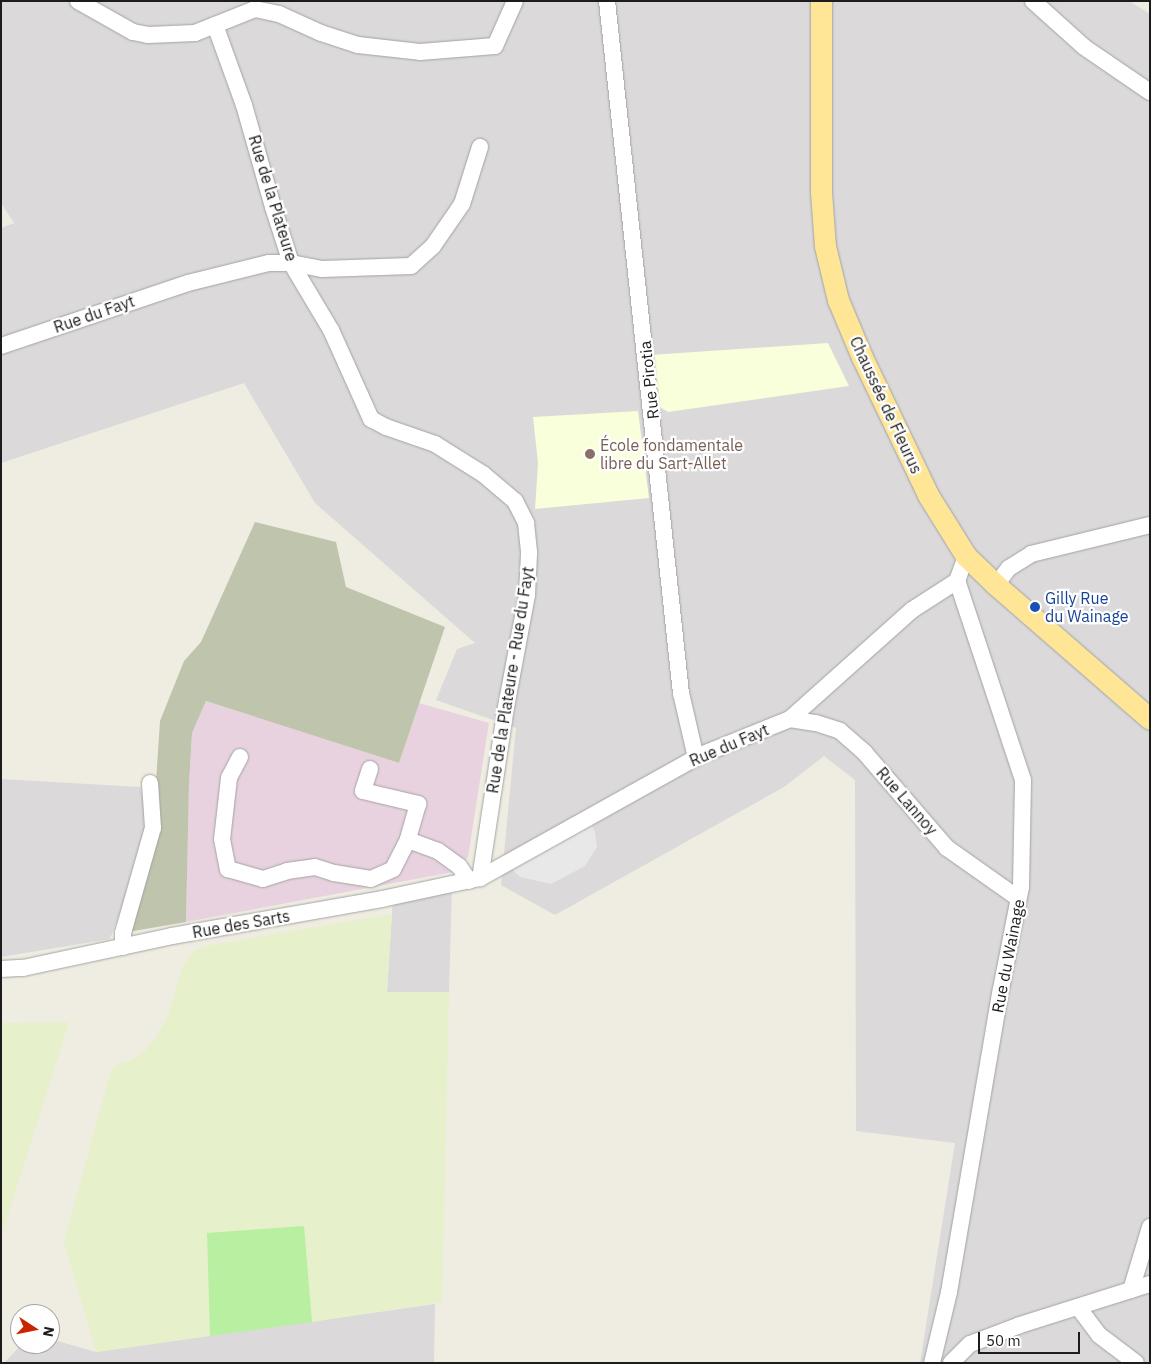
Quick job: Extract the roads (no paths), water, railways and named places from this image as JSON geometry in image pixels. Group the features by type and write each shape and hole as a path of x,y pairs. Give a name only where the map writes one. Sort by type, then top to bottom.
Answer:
{"main road":[{"name":"Chaussée de Fleurus","path":"821,1 821,192 825,246 838,300 862,357 928,494 966,556 996,585 1150,719"}],"street":[{"path":"78,1 133,32 148,35 195,33 253,5 279,14 321,33 358,45 420,52 495,46 516,1"},
{"name":"Rue Pirotia","path":"607,1 681,693 696,758"},
{"path":"1033,1 1084,47 1150,92"},
{"name":"Rue de la Plateure","path":"215,25 244,105 291,262 331,330 371,418"},
{"name":"Rue du Fayt","path":"1,346 188,283 269,263 291,262 322,269 411,266 433,246 462,204 480,147"},
{"name":"Rue de la Plateure - Rue du Fayt","path":"371,418 386,426 435,444 483,474 515,501 526,523 530,554 527,595 475,880"},
{"path":"996,585 1009,568 1031,554 1150,525"},
{"path":"957,581 966,556"},
{"name":"Rue du Fayt","path":"475,880 696,758 790,719 912,610 957,581"},
{"name":"Rue du Wainage","path":"932,1363 949,1292 1018,898 1023,780 957,581"},
{"name":"Rue Lannoy","path":"790,719 816,723 840,731 866,753 947,848 1018,898"},
{"path":"240,756 229,778 222,839 228,869 263,879 288,871 315,867 334,873 371,879 393,869 408,840 418,804 363,791 370,769"},
{"path":"123,947 123,933 153,828 150,783"},
{"path":"408,840 438,851 475,880"},
{"name":"Rue des Sarts","path":"1,969 24,968 123,947 475,880"},
{"path":"1131,1290 1150,1227"},
{"path":"951,1363 970,1344 1020,1325 1150,1284"},
{"path":"1078,1307 1099,1335 1136,1363"}],"place":[{"name":"École fondamentale libre du Sart-Allet","path":"590,454"},
{"name":"Gilly Rue du Wainage","path":"1035,607"}]}
